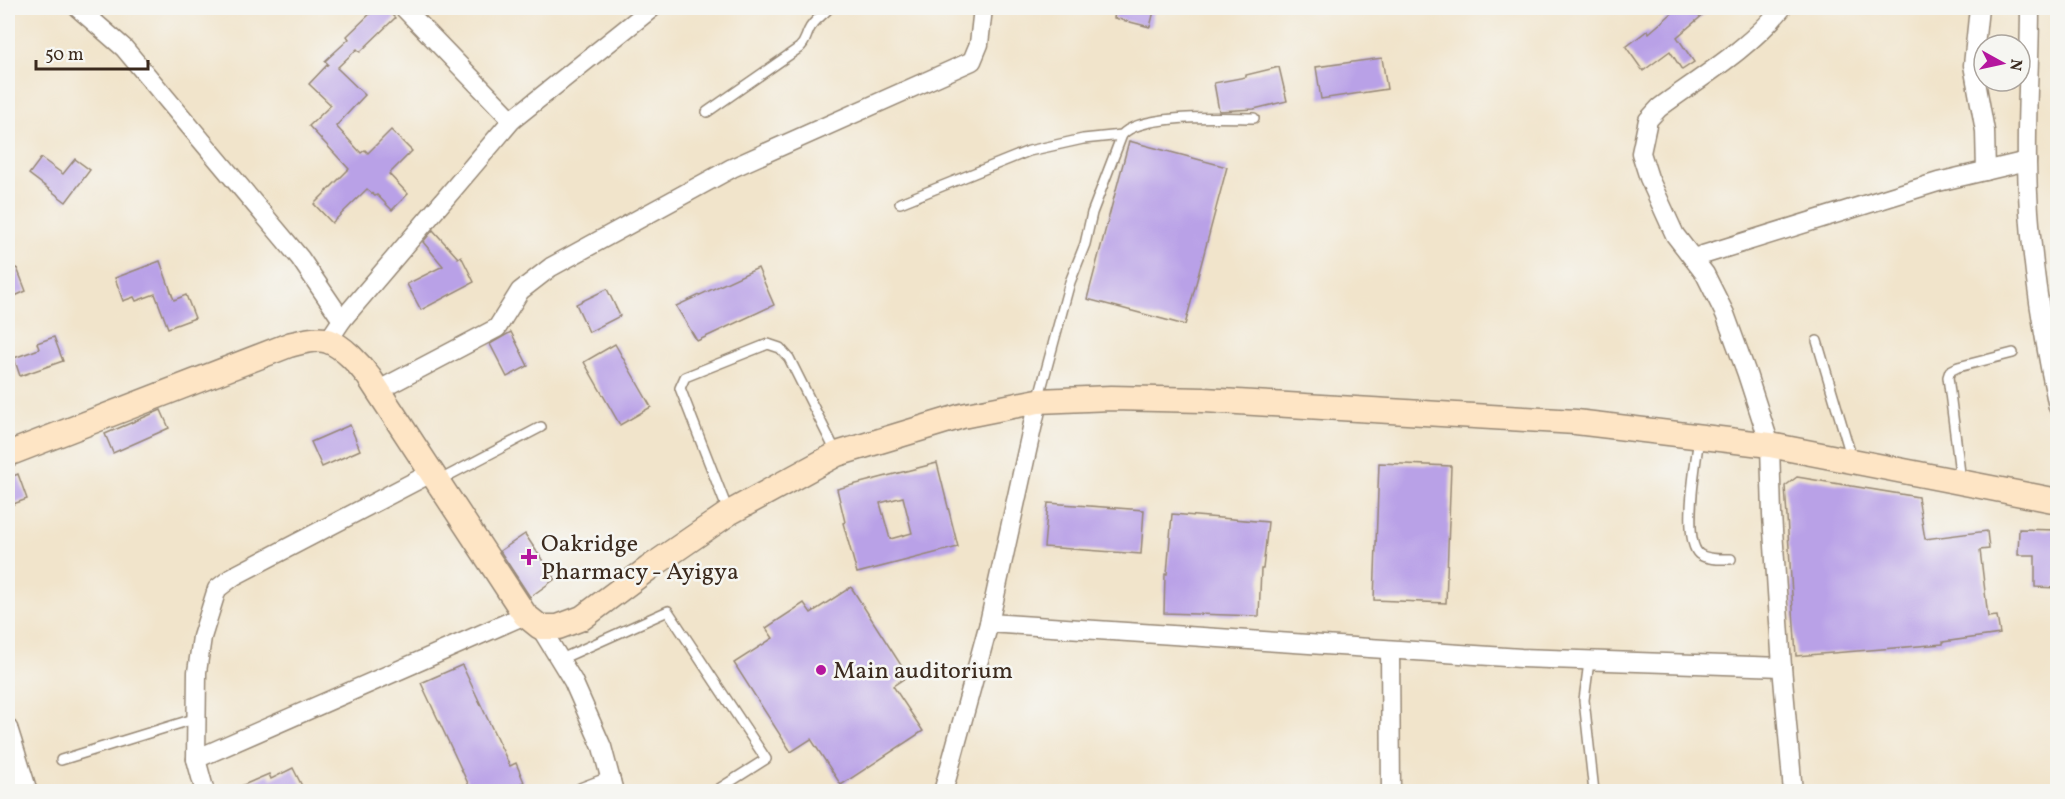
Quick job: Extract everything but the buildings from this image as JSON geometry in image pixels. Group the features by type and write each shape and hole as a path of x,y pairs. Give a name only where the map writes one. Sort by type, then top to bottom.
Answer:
{"street":[{"path":"78,8 124,48 300,258 342,320"},
{"path":"404,8 512,120"},
{"path":"328,341 342,320 512,120 652,8"},
{"path":"1782,8 1751,41 1659,108 1648,120 1641,153 1648,178 1675,235 1705,274 1725,314 1770,445 1782,667 1793,792"},
{"path":"1979,8 1972,65 1985,131 1986,171"},
{"path":"2030,8 2027,162 2030,229 2038,307 2058,407"},
{"path":"379,390 497,328 520,291 551,267 732,168 972,61 979,44 980,10"},
{"path":"1693,258 1938,182 2027,162"},
{"path":"8,454 289,345 307,341 328,341 359,363 379,390 435,477 561,659 602,747 613,786 582,792"},
{"path":"196,759 533,621 558,627 582,618 649,567 729,513 837,454 962,416 1038,401 1111,398 1204,400 1576,422 1770,445 2058,501"},
{"path":"943,792 989,623 1038,401"},
{"path":"205,792 196,759 197,672 202,637 217,589 234,576 435,477"},
{"path":"989,623 1589,662 1782,667"},
{"path":"1390,650 1391,792"},
{"path":"8,728 28,792"}],"lane":[{"path":"707,112 799,48 806,42 808,31 814,23 829,8"},
{"path":"1038,401 1070,282 1085,244 1096,203 1125,131 1167,119 1254,118"},
{"path":"900,203 1029,151 1083,139 1122,135"},
{"path":"1817,341 1853,461"},
{"path":"729,513 680,388 685,377 768,344 780,348 789,358 837,454"},
{"path":"1961,483 1948,377 1950,371 2013,352"},
{"path":"435,477 541,427"},
{"path":"1700,435 1692,493 1691,540 1695,549 1703,556 1731,559"},
{"path":"561,659 668,611 766,759 714,792"},
{"path":"1589,662 1584,700 1594,792"},
{"path":"61,759 196,718"}],"place":[{"name":"Oakridge Pharmacy - Ayigya","path":"529,557"},
{"name":"Main auditorium","path":"821,670"}]}
